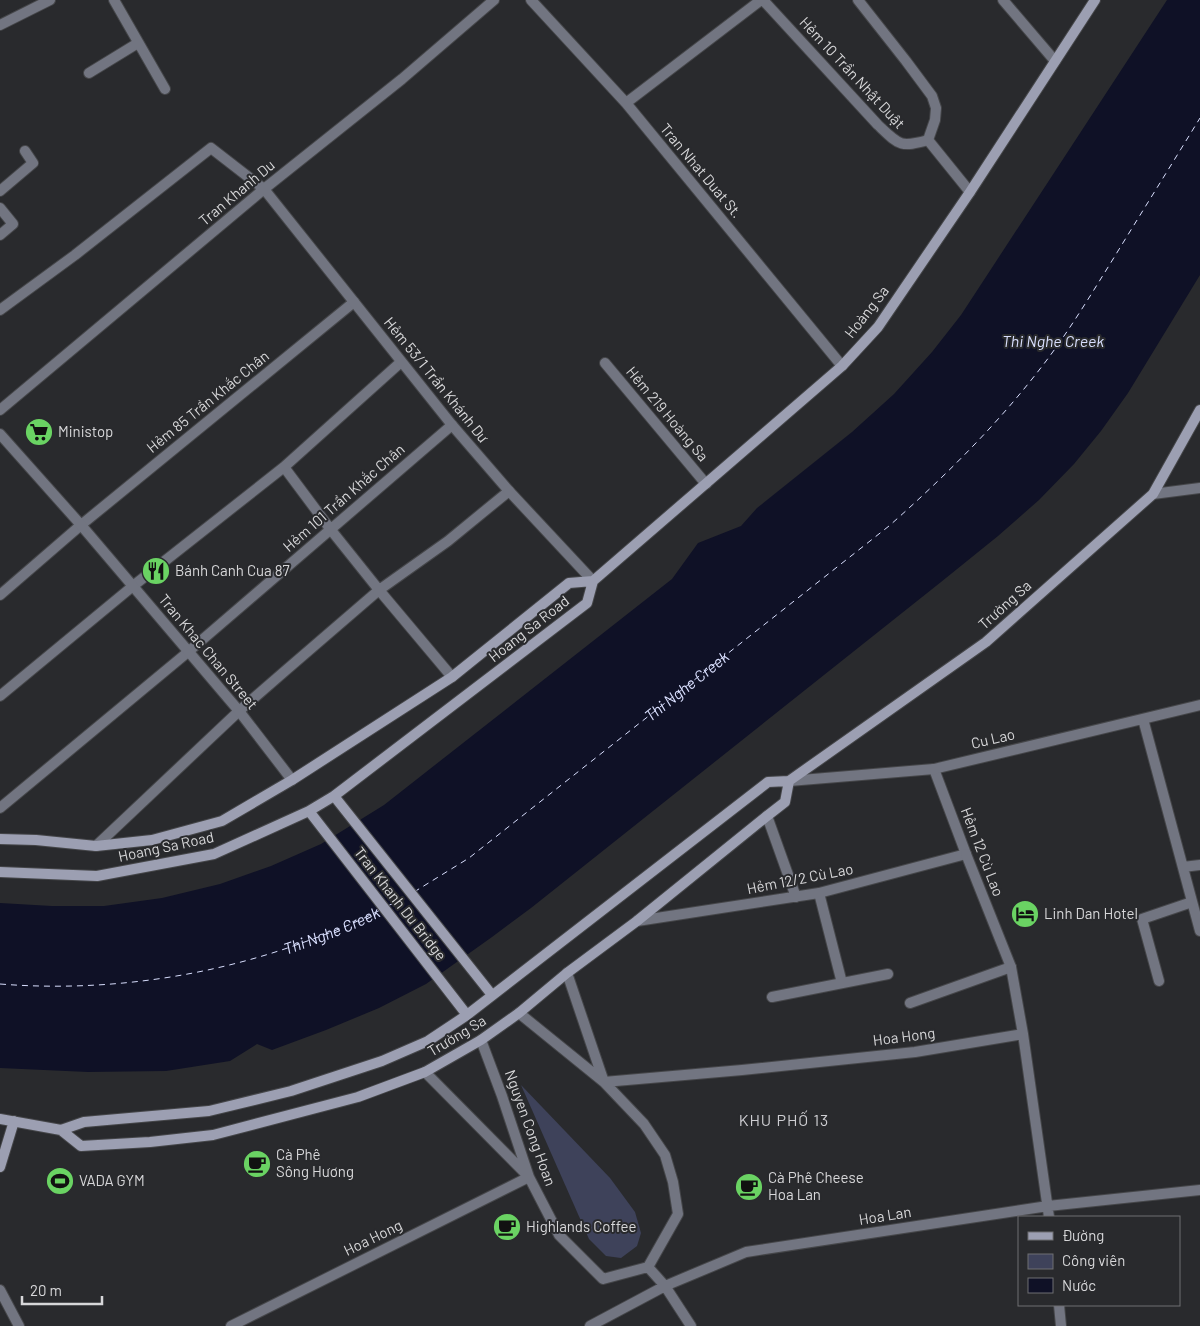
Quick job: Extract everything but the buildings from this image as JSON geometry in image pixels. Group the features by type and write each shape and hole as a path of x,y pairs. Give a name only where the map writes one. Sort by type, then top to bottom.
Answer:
{"street":[{"path":"0,25 50,0"},
{"path":"114,0 165,89"},
{"name":"Tran Khanh Du","path":"0,410 264,189 402,79 494,0"},
{"name":"Tran Nhat Duat St.","path":"532,0 626,103 842,366"},
{"name":"Hẻm 10 Trần Nhật Duật","path":"626,103 762,0 895,142 902,145 928,140"},
{"path":"858,0 932,96 936,108 936,120 928,140 970,192"},
{"path":"1003,0 1055,61"},
{"name":"Hoàng Sa","path":"593,582 842,366 878,326 970,192 1095,0"},
{"path":"89,73 138,43"},
{"name":"Hẻm 53/1 Trần Khánh Dư","path":"0,310 75,255 211,148 264,189 452,425 509,491 593,582"},
{"path":"0,191 33,163 25,151"},
{"path":"0,208 14,224 0,235"},
{"name":"Hẻm 85 Trần Khắc Chân","path":"0,594 81,525 354,302"},
{"path":"0,696 133,586 284,467 401,362"},
{"name":"Hẻm 219 Hoàng Sa","path":"605,363 706,484"},
{"name":"Trường Sa","path":"61,1130 84,1122 210,1111 291,1091 382,1061 428,1041 467,1015 768,782 789,781 986,642 1153,494 1200,410"},
{"name":"Hẻm 101 Trần Khắc Chân","path":"0,808 188,652 452,425"},
{"name":"Tran Khac Chan Street","path":"0,434 81,525 239,711 292,780"},
{"path":"284,467 331,530 452,677"},
{"path":"1153,494 1200,488"},
{"path":"96,846 239,711 379,590 448,541 509,491"},
{"name":"Hoang Sa Road","path":"0,839 36,840 96,846 152,840 222,821 292,780 452,677 569,583 593,582 587,603 334,796 309,811 214,854 97,876 0,872"},
{"name":"Cu Lao","path":"789,781 934,769 1200,705"},
{"path":"1143,719 1200,930"},
{"name":"Hẻm 12 Cù Lao","path":"934,769 1011,968 1023,1034"},
{"name":"Trường Sa","path":"0,1119 61,1130 81,1146 150,1142 213,1135 358,1097 425,1072 481,1040 520,1013 566,973 637,921 785,802 789,781"},
{"name":"Tran Khanh Du Bridge","path":"334,796 492,995"},
{"name":"Tran Khanh Du Bridge","path":"309,811 467,1015"},
{"path":"767,816 796,897"},
{"name":"Hẻm 12/2 Cù Lao","path":"637,921 820,893 966,854"},
{"path":"1183,868 1200,865"},
{"path":"820,893 842,983"},
{"path":"1159,981 1142,919 1192,902"},
{"path":"910,1003 1011,968"},
{"path":"566,973 604,1082"},
{"path":"772,997 888,974"},
{"path":"520,1013 604,1082 644,1124 665,1155 673,1182 678,1214 648,1267 665,1286 691,1326"},
{"path":"1023,1034 1049,1216"},
{"name":"Hoa Hong","path":"604,1082 915,1052 1023,1034"},
{"name":"Nguyen Cong Hoan","path":"481,1040 529,1178 559,1235 603,1279 648,1267"},
{"path":"425,1072 529,1178"},
{"path":"0,1167 14,1121"},
{"name":"Hoa Hong","path":"231,1326 529,1178"},
{"name":"Hoa Lan","path":"590,1326 665,1286 746,1252 1048,1206 1200,1190"},
{"path":"0,1290 19,1326"},
{"path":"1059,1306 1061,1326"}],"green space":[{"path":"521,1085 610,1178 635,1212 641,1233 637,1246 621,1258 606,1256 589,1239"}],"water":[{"name":"Thi Nghe Creek","path":"1167,0 1200,0 1200,275 1128,393 1101,431 1074,464 1039,500 941,582 531,908 426,984 379,1008 326,1030 272,1050 257,1044 230,1061 166,1071 88,1072 0,1068 0,903 104,906 162,898 220,884 271,866 321,844 384,805 672,579 698,543 741,526 757,508 852,432 894,394 932,352 961,315"}],"ferry route":[{"path":"414,892 469,858 889,526 947,472 1002,415 1056,347 1093,292 1200,118"},
{"path":"388,906 406,896"},
{"path":"0,984 38,986 114,984 189,974 263,956 299,944 330,933 380,910"}],"place":[{"name":"Ministop","path":"39,432"},
{"name":"Bánh Canh Cua 87","path":"156,571"},
{"name":"Linh Dan Hotel","path":"1025,914"},
{"name":"Cà Phê Sông Hương","path":"257,1164"},
{"name":"VADA GYM","path":"60,1181"},
{"name":"Cà Phê Cheese Hoa Lan","path":"749,1187"},
{"name":"Highlands Coffee","path":"507,1227"}],"district":[{"name":"KHU PHỐ 13","path":"784,1120"}]}
